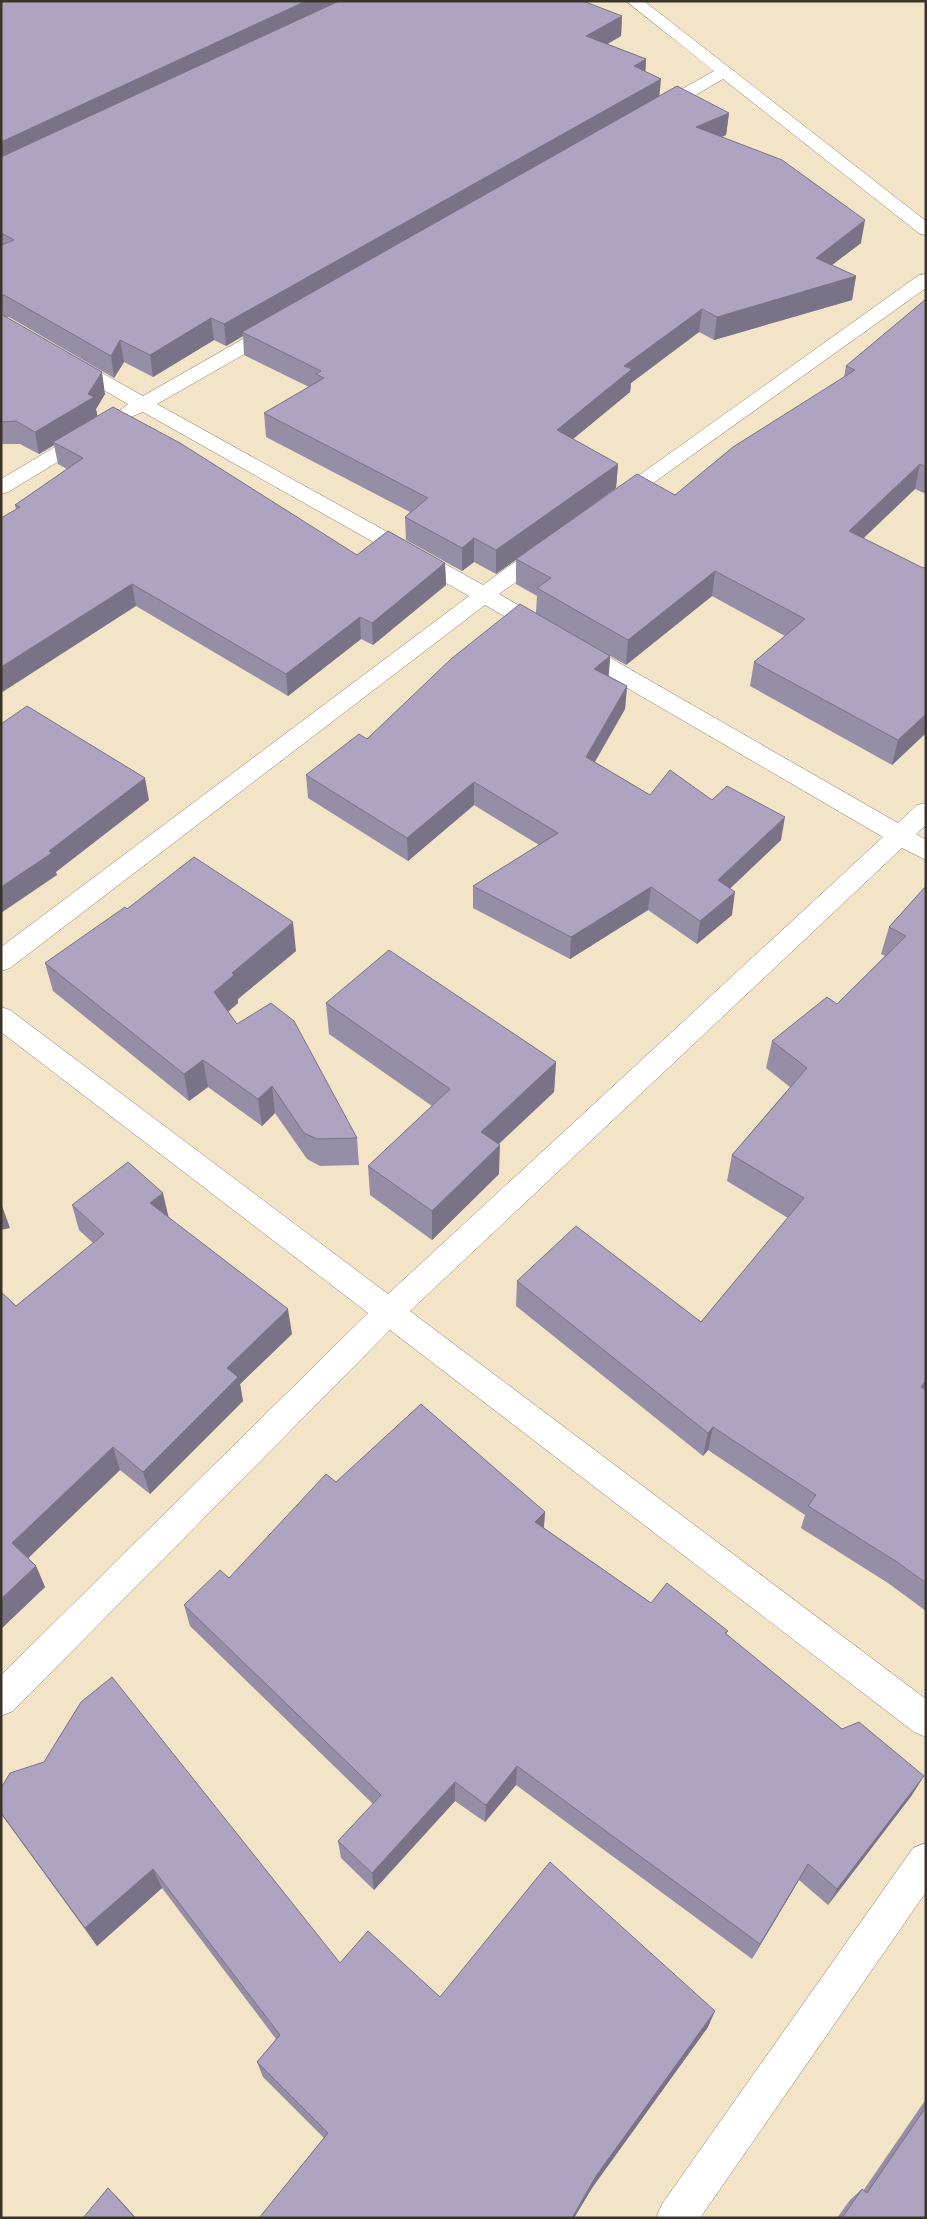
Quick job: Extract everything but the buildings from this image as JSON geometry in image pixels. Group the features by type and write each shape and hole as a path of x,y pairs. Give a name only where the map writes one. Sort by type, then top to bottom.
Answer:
{"street":[{"path":"634,1 926,230"},
{"path":"639,121 724,72"},
{"path":"596,514 926,279"},
{"path":"116,419 287,321"},
{"path":"51,351 141,404 484,595 926,851"},
{"path":"1,488 100,429"},
{"path":"1,960 484,595 564,538"},
{"path":"1,1699 389,1312 926,811"},
{"path":"1,1018 926,1720"},
{"path":"676,2218 926,1860"}]}
